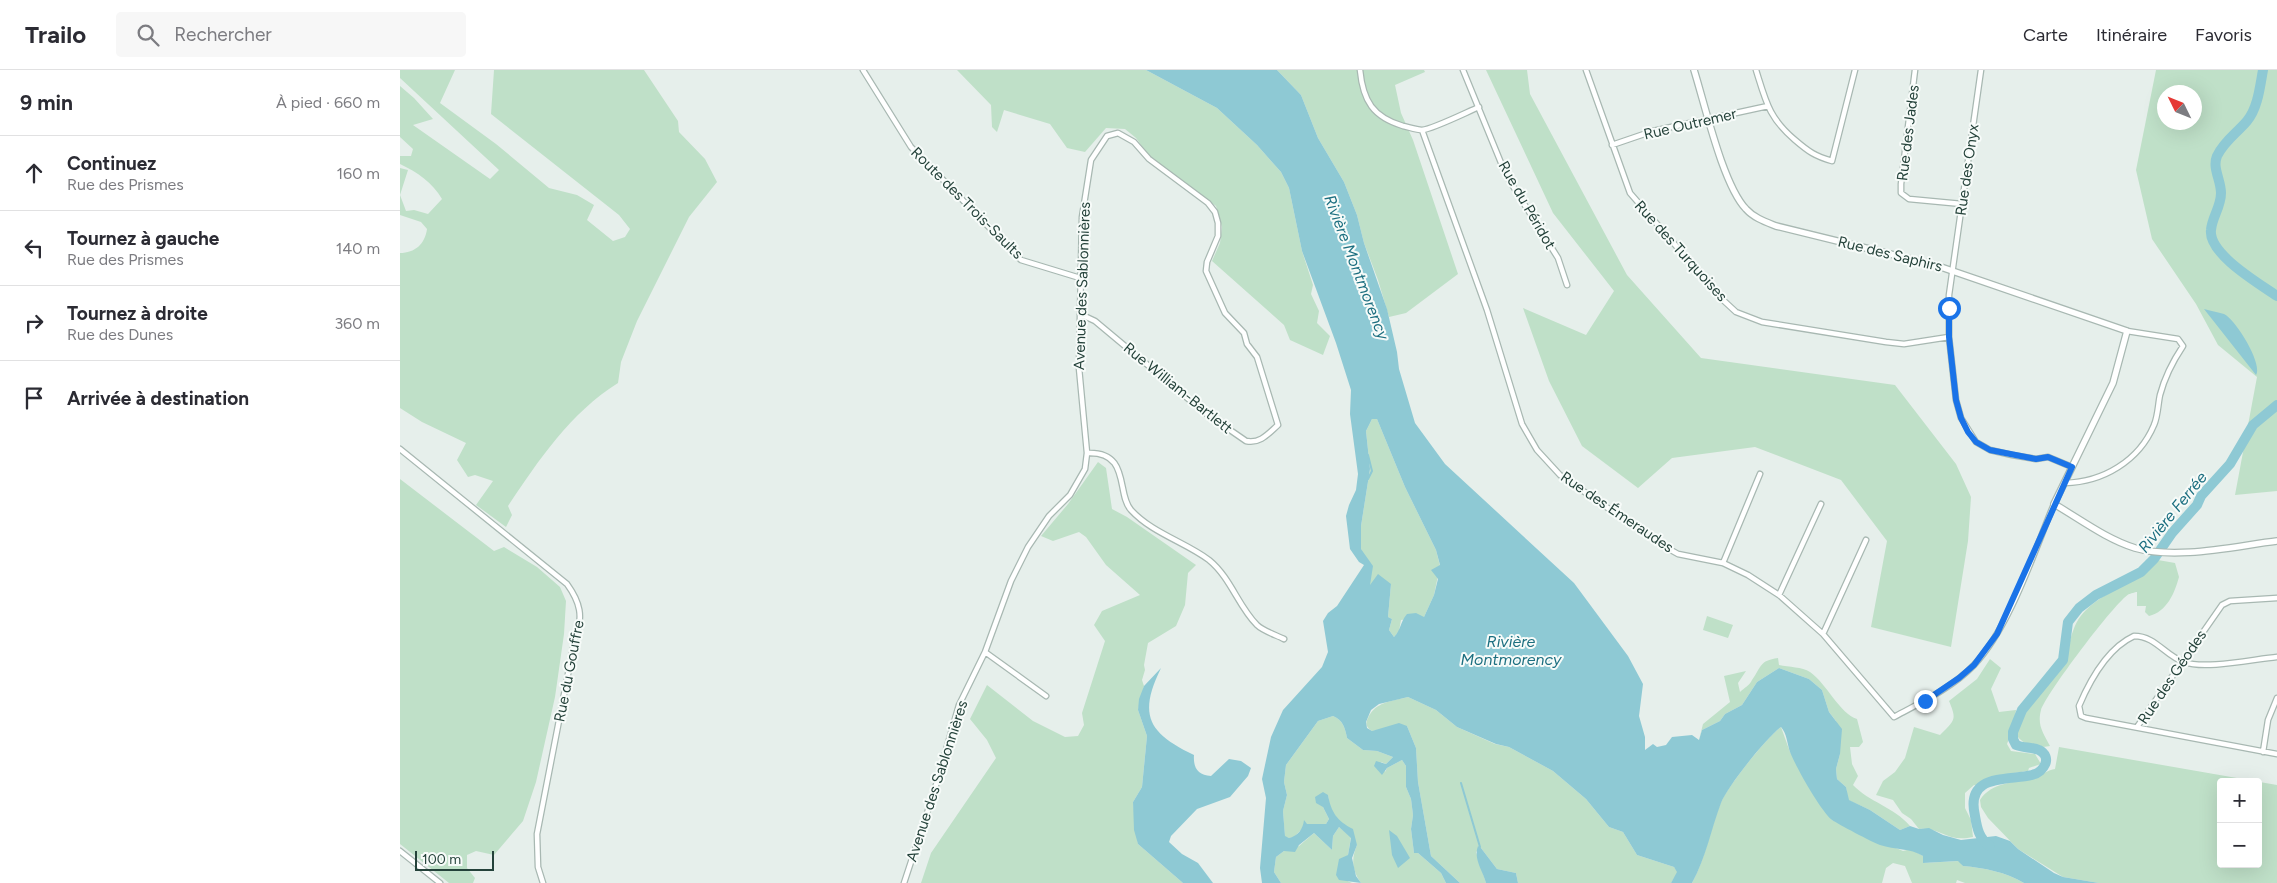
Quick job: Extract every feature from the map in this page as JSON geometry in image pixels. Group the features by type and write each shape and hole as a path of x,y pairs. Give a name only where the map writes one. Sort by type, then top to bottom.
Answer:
{"street":[{"name":"Route des Trois-Saults","path":"863,70 911,147 1021,260 1080,278"},
{"path":"1360,70 1363,88 1373,109 1386,120 1422,130 1479,108"},
{"name":"Rue du Péridot","path":"1463,70 1506,175 1558,258 1567,285"},
{"name":"Rue des Turquoises","path":"1586,70 1630,193 1723,300 1736,312 1762,322 1886,342 1904,344 1949,337"},
{"name":"Rue des Saphirs","path":"1694,70 1729,182 1747,210 1760,219 1776,226 1953,271 2127,331 2178,339 2183,346 2166,375 2155,423 2146,442 2129,460 2110,472 2081,482 2065,483"},
{"path":"1756,70 1768,106 1780,127 1814,156 1832,161 1855,70"},
{"name":"Rue des Jades","path":"1915,70 1901,193 1909,199 1962,204"},
{"name":"Rue des Onyx","path":"1981,70 1949,308 1949,337 1956,400 1961,418 1976,442 1990,450 2036,459 2048,457 2072,467"},
{"name":"Rue Outremer","path":"1612,145 1653,131 1768,106"},
{"name":"Rue des Émeraudes","path":"1422,130 1487,310 1522,424 1537,450 1560,475 1660,544 1678,554 1723,564 1748,575 1779,595 1823,634 1894,717 1925,701 1959,678 1986,651 2009,610 2054,504"},
{"name":"Avenue des Sablonnières","path":"904,883 934,792 959,705 985,652 1012,581 1028,547 1049,516 1070,495 1085,469 1087,453 1079,376 1082,218 1091,160 1107,136 1118,133 1134,142 1149,159 1208,203 1215,212 1218,223 1218,236 1207,262 1206,270 1226,313 1244,333 1247,344 1257,357 1278,425"},
{"name":"Rue William-Bartlett","path":"1080,314 1095,321 1204,412 1246,441 1254,443 1265,437 1278,425"},
{"path":"2127,331 2114,383 2054,504 2114,539 2136,548 2182,552 2277,541"},
{"name":"Rue du Gouffre","path":"400,449 567,584 577,597 581,611 581,625 575,638 537,834 538,867 543,883"},
{"path":"1087,453 1100,454 1120,470 1126,501 1130,510 1146,523 1208,560 1227,579 1257,625 1284,639"},
{"path":"1723,564 1760,474"},
{"path":"1779,595 1821,504"},
{"path":"1823,634 1866,540"},
{"name":"Rue des Géodes","path":"2277,598 2230,602 2222,605 2189,650 2184,662 2137,728 2277,754"},
{"path":"2137,728 2081,716 2078,706 2102,666 2117,647 2134,636 2150,639 2184,662 2204,665 2277,657"},
{"path":"985,652 1046,696"},
{"path":"2263,752 2268,720 2277,698"},
{"path":"400,852 440,883"}],"green space":[{"path":"400,70 455,70 440,103 496,144 549,188 577,195 594,205 587,220 613,241 625,237 630,229 619,215 491,114 494,70 644,70 678,121 679,132 705,159 717,182 689,217 637,321 621,362 618,383 585,408 557,438 508,506 512,515 506,527 476,505 493,481 475,475 468,477 457,460 466,443 422,422 400,408 400,253 405,253 418,247 424,239 427,229 421,222 400,215 400,195 406,211 414,210 428,214 442,199 424,179 400,164 400,156 411,156 413,149 400,137 400,86 433,119 413,125 490,179 499,170 400,78"},
{"path":"957,70 1146,70 1217,108 1257,145 1281,172 1289,188 1302,251 1313,285 1311,294 1319,311 1317,323 1330,336 1323,355 1290,340 1284,325 1212,261 1220,243 1222,227 1216,206 1149,156 1136,138 1125,129 1106,128 1085,152 1067,148 1050,124 1004,110 997,132 992,127 991,105"},
{"path":"1277,70 1424,70 1425,72 1395,85 1401,113 1413,140 1458,274 1406,313 1389,317 1364,243 1357,215 1344,182 1318,138 1301,95"},
{"path":"1486,70 1527,70 1530,94 1627,275 1701,358 1895,385 1956,464 1971,497 1968,541 1951,647 1871,627 1887,541 1841,480 1755,447 1672,458 1638,488 1582,446 1549,381 1523,308 1586,335 1614,291 1553,213"},
{"path":"2156,70 2277,70 2277,491 2235,495 2257,377 2218,345 2196,304 2152,239 2136,170"},
{"path":"400,168 408,170 400,195"},
{"path":"1372,419 1377,419 1405,487 1436,550 1440,566 1434,595 1424,617 1401,620 1399,631 1394,637 1389,630 1392,619 1388,617 1391,584 1370,587 1361,549 1361,526 1370,469 1366,431"},
{"path":"1098,462 1106,468 1112,509 1127,517 1196,565 1188,573 1185,605 1176,626 1148,643 1142,680 1144,686 1138,710 1147,736 1142,787 1133,802 1138,844 1183,883 921,883 931,853 996,758 987,740 970,719 987,685 1033,721 1065,737 1078,736 1084,725 1082,713 1105,641 1094,625 1102,611 1140,595 1106,565 1086,537 1079,532 1053,541 1041,536 1068,504"},
{"path":"400,479 494,551 504,547 537,567 560,587 566,601 564,634 555,697 536,782 523,821 494,855 476,851 467,855 467,868 475,878 473,883 449,883 400,844"},
{"path":"2158,560 2175,563 2179,577 2169,601 2161,610 2149,616 2145,612 2146,606 2137,606 2137,592 2129,594 2121,601 2067,668 2041,710 2040,725 2050,746 2035,747 2023,742 2016,735 2022,720 2035,698 2059,670 2065,658 2074,629 2081,616 2094,603 2142,575"},
{"path":"1707,616 1733,625 1728,638 1703,630"},
{"path":"1778,658 1779,665 1810,672 1845,711 1857,719 1863,742 1859,747 1850,747 1852,764 1858,776 1853,785 1866,796 1904,819 1910,826 1900,830 1870,810 1848,800 1846,787 1837,779 1836,769 1840,754 1836,721 1829,712 1822,690 1809,679 1779,668 1757,682 1742,705 1725,714 1720,721 1702,730 1699,740 1703,724 1730,702 1724,676 1746,671 1738,683 1740,692 1750,683 1764,663"},
{"path":"1990,659 2001,668 1991,689 1999,712 2016,710 2014,725 2007,744 2011,751 2035,754 2041,764 2029,768 2028,771 2007,774 1984,788 1974,785 1965,793 1965,808 1971,820 1973,837 1956,838 1932,830 1919,829 1911,819 1902,813 1893,800 1876,795 1883,781 1895,772 1905,758 1914,727 1940,735 1953,720 1954,716 1949,701 1977,679"},
{"path":"1408,697 1436,710 1457,727 1495,744 1509,747 1553,771 1586,799 1609,827 1623,832 1637,855 1674,867 1678,872 1671,883 1518,883 1516,873 1497,869 1481,848 1476,852 1486,883 1460,883 1431,856 1418,782 1416,748 1407,726 1372,731 1366,724 1371,713 1380,705"},
{"path":"1333,716 1343,725 1347,738 1363,750 1377,751 1393,757 1386,764 1381,762 1385,772 1387,768 1402,760 1406,766 1406,787 1411,799 1413,815 1411,829 1414,853 1418,853 1441,873 1446,883 1361,883 1353,864 1357,845 1330,809 1328,795 1323,807 1329,819 1326,824 1307,824 1294,837 1285,837 1283,811 1287,795 1284,782 1286,765 1318,721"},
{"path":"1781,727 1790,752 1832,820 1903,851 1911,849 1923,856 1923,863 1959,861 1963,866 1995,871 2024,883 1965,883 1957,880 1956,883 1912,883 1905,866 1893,863 1886,868 1882,883 1692,883 1701,863 1721,802 1739,774"},
{"path":"2059,747 2237,778 2217,778 2217,868 2262,868 2262,782 2277,785 2277,883 2099,883 2063,877 2018,849 1988,818 1981,807 1980,800 1991,789 1998,786 2030,778 2055,769"},
{"path":"1339,827 1351,837 1348,855 1339,880 1343,879 1352,883 1281,883 1274,872 1276,857 1284,851 1299,846 1314,833 1332,850 1333,836"}],"water":[{"name":"Rivière Montmorency","path":"1146,70 1277,70 1301,95 1318,138 1344,182 1357,215 1364,243 1387,309 1399,369 1415,423 1445,464 1574,583 1628,656 1643,684 1639,716 1645,737 1645,750 1653,744 1657,747 1666,745 1672,737 1692,735 1699,740 1702,730 1720,721 1725,714 1742,705 1757,682 1779,668 1809,679 1822,690 1829,712 1842,729 1840,754 1836,769 1837,779 1846,787 1849,800 1870,810 1900,830 1910,826 1919,829 1929,828 1943,835 1961,840 1996,836 2010,841 2018,849 2054,873 2063,877 2099,883 2024,883 1995,871 1963,866 1958,861 1923,863 1923,856 1918,853 1880,845 1835,822 1827,815 1797,768 1785,733 1781,727 1757,751 1721,803 1701,864 1692,883 1671,883 1677,872 1674,867 1637,855 1623,832 1609,827 1586,799 1553,771 1509,747 1496,744 1457,727 1436,710 1408,697 1379,704 1371,710 1366,722 1367,728 1372,731 1399,723 1407,726 1416,748 1418,782 1431,856 1460,883 1446,883 1441,873 1418,853 1414,853 1411,829 1413,815 1411,799 1406,787 1406,766 1402,760 1387,768 1382,775 1374,766 1376,761 1386,764 1393,757 1377,751 1363,750 1347,738 1343,725 1333,716 1318,721 1286,765 1284,782 1287,795 1283,811 1285,836 1289,838 1297,834 1304,820 1307,824 1326,824 1329,819 1323,807 1316,803 1315,797 1323,792 1328,795 1336,815 1343,823 1353,829 1357,845 1352,858 1356,876 1361,883 1339,880 1336,875 1339,859 1348,855 1351,838 1339,827 1333,836 1332,850 1314,833 1299,845 1295,852 1284,851 1276,857 1274,872 1281,883 1262,883 1260,868 1266,798 1262,779 1271,737 1283,710 1322,667 1328,652 1323,621 1328,613 1337,606 1364,565 1359,562 1350,549 1346,516 1356,490 1358,474 1350,414 1351,390 1302,251 1289,188 1281,172 1257,145 1217,108","holes":["1372,419 1377,419 1405,487 1436,550 1440,565 1431,570 1438,579 1434,595 1424,617 1416,613 1407,614 1394,637 1389,630 1392,619 1388,617 1391,584 1378,574 1370,585 1373,566 1361,549 1361,526 1370,469 1366,431"]},
{"path":"2204,309 2224,314 2235,325 2252,352 2256,362 2256,375"},
{"path":"1161,668 1150,698 1149,710 1157,730 1166,739 1194,755 1194,764 1197,770 1203,774 1211,776 1229,759 1241,761 1251,768 1248,776 1230,797 1197,809 1171,836 1169,842 1182,854 1198,863 1213,883 1183,883 1138,844 1134,830 1133,802 1142,787 1147,736 1138,710 1139,699 1144,686"},
{"path":"1389,830 1397,836 1410,858 1398,868 1392,855"},
{"path":"1478,846 1497,869 1516,873 1518,883 1486,883 1477,856"}],"waterway":[{"name":"Rivière Ferrée","path":"2263,70 2258,97 2251,116 2223,146 2217,156 2216,170 2221,188 2221,198 2211,230 2212,239 2226,258 2277,296"},
{"name":"Rivière Ferrée","path":"1990,846 1979,833 1975,816 1974,802 1976,792 1990,782 2032,775 2043,768 2046,756 2039,750 2016,745 2013,739 2013,732 2022,710 2063,660 2068,622 2079,608 2096,595 2141,572 2154,559 2172,533 2197,505 2201,496 2230,464 2253,425 2277,405"},
{"path":"1368,455 1372,471 1368,479"},
{"path":"1461,783 1480,847"}],"route":[{"path":"1925,701 1959,678 1974,665 1997,634 2072,467 2048,457 2036,459 1990,450 1976,442 1968,432 1961,418 1956,400 1949,337 1949,308"}]}
